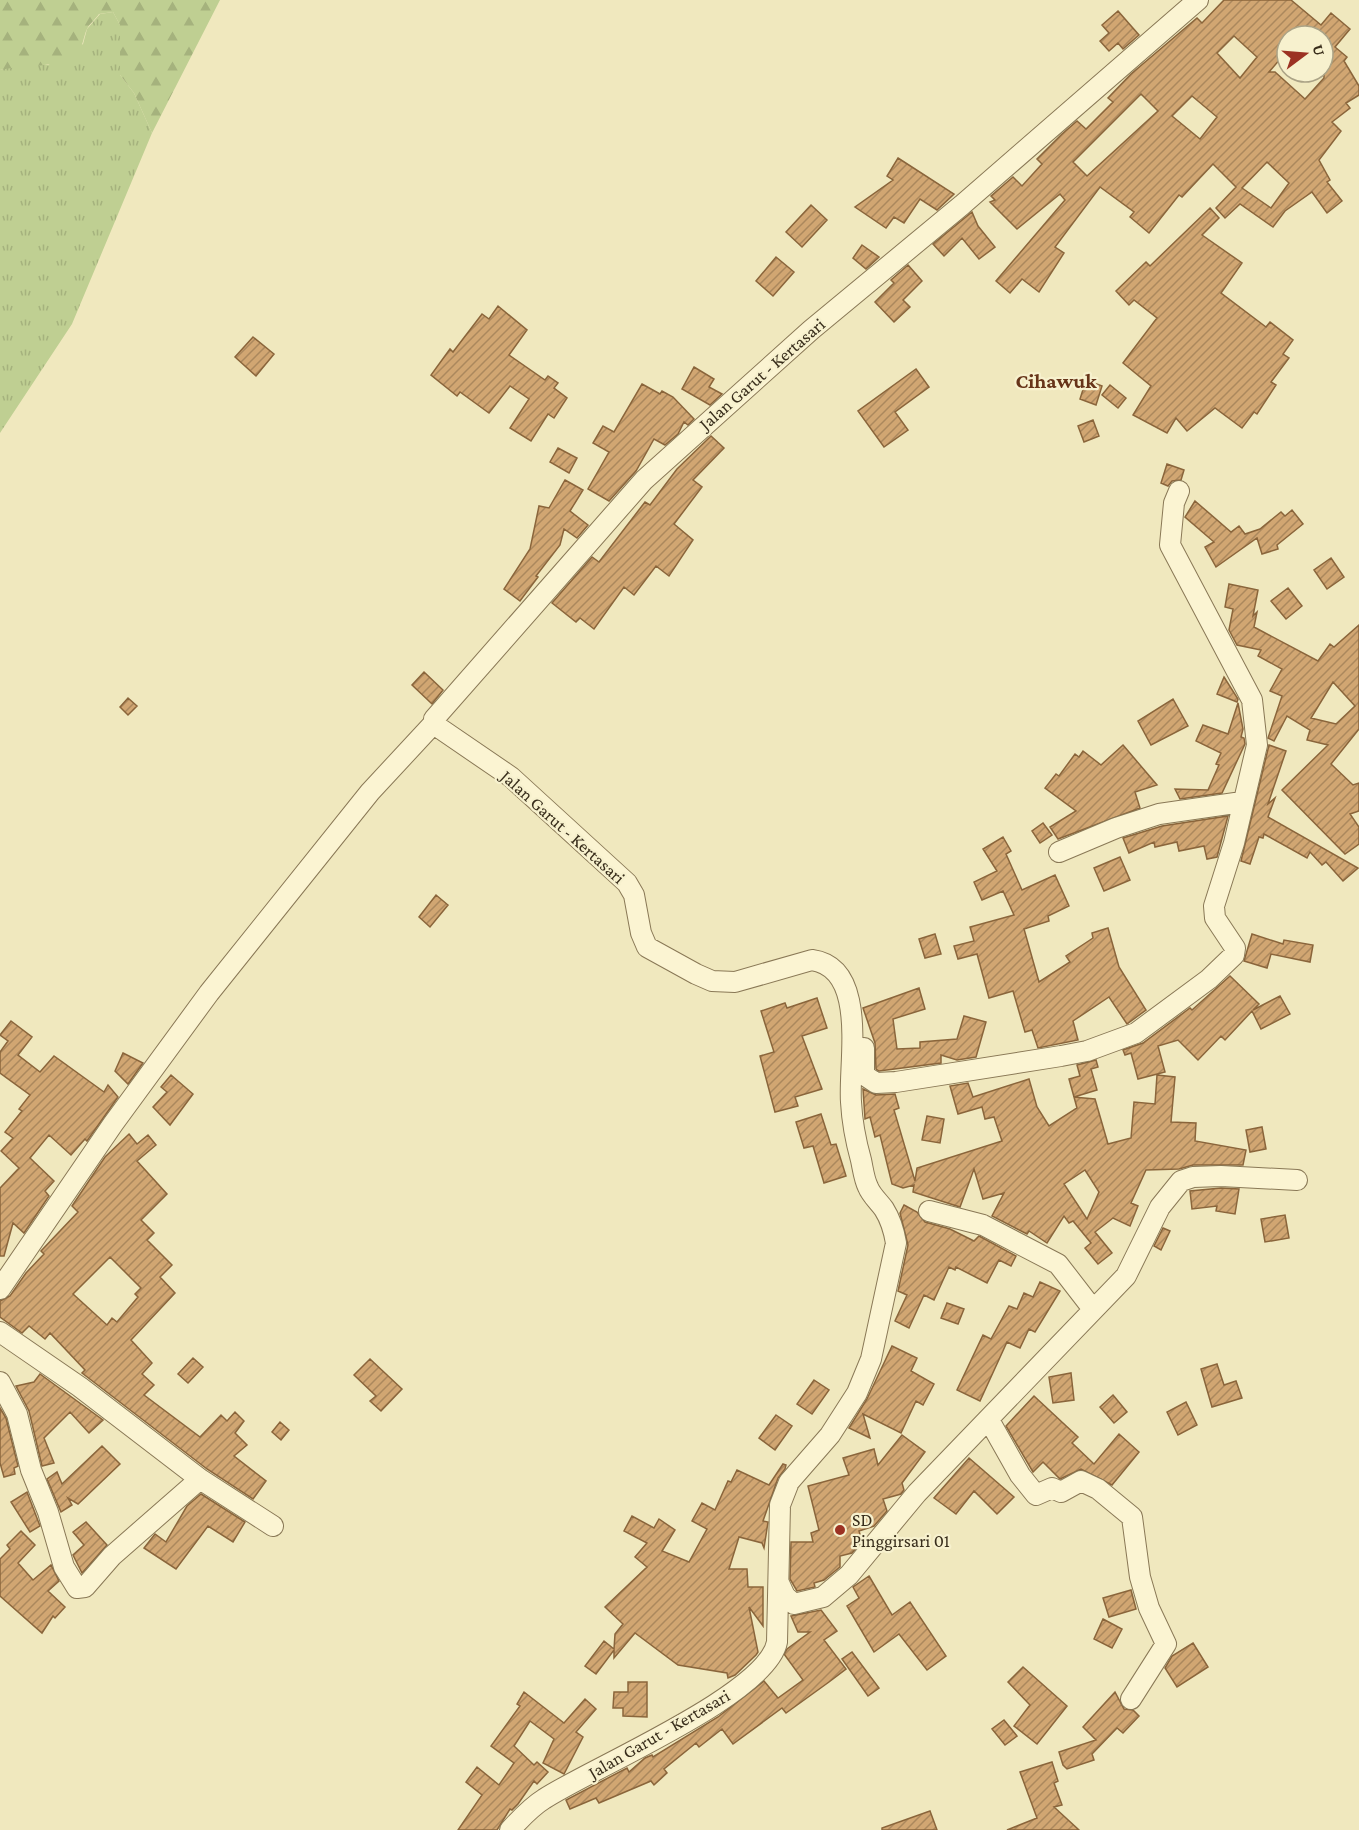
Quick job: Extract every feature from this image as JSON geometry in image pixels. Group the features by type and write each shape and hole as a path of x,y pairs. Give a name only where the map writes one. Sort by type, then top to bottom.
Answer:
{"street":[{"name":"Jalan Garut - Kertasari","path":"510,1830 543,1799 673,1730 736,1689 772,1657 777,1642 780,1505 789,1482 830,1435 857,1393 871,1359 896,1243 892,1225 885,1211 868,1188 860,1158 851,1101 853,1025 847,994 842,982 822,962 802,962 726,983 696,974 656,953 644,940 637,903 627,883 511,777 434,723 444,706 644,480 803,337 962,205 1198,0"},
{"path":"847,994 864,1044 864,1075 876,1083 896,1083 1087,1051 1136,1033 1209,979 1234,955 1235,948 1215,918 1214,906 1234,843 1257,745 1252,700 1170,545 1174,504 1179,491"},
{"path":"0,1289 113,1124 222,976 370,792 434,723"},
{"path":"1059,852 1116,828 1159,814 1242,802"},
{"path":"779,1583 785,1596 794,1604 823,1597 849,1575 917,1493 1092,1308 1126,1276 1160,1207 1182,1181 1193,1177 1221,1176 1297,1180"},
{"path":"929,1211 983,1225 1058,1264 1092,1308"},
{"path":"0,1332 80,1387 200,1479 273,1526"},
{"path":"0,1382 17,1414 31,1470 48,1512 64,1567 74,1586 79,1590 86,1587 112,1556 200,1479"},
{"path":"988,1420 1020,1475 1036,1495 1052,1488 1061,1492 1081,1481 1098,1489 1132,1517 1140,1577 1149,1608 1166,1644 1131,1700"}],"green space":[{"path":"0,0 220,0 152,133 134,93 120,75 120,25 113,12 99,14 87,29 79,51 70,59 52,64 0,70"},
{"path":"113,12 120,25 120,75 134,93 152,133 72,324 0,433 0,70 19,65 48,65 83,44 87,29 100,14"}],"building":[{"path":"1224,0 1291,0 1320,24 1275,24 1275,65 1269,72 1275,72 1275,84 1288,84 1305,99 1319,84 1335,84 1335,47 1347,57 1344,61 1359,86 1359,95 1346,103 1350,108 1332,122 1341,131 1319,160 1330,180 1327,182 1342,201 1327,213 1312,192 1285,211 1273,227 1240,204 1225,218 1216,208 1236,187 1213,164 1182,197 1179,195 1149,233 1130,217 1134,212 1100,187 1055,247 1064,253 1039,292 1022,279 1010,293 996,281 1065,200 1060,194 1017,229 990,202 995,200 991,196 1013,177 1022,186 1042,164 1037,159 1062,134 1077,121 1086,129 1113,102 1108,98 1131,74 1197,18 1202,23","holes":["1234,36 1257,57 1240,78 1217,53","1141,94 1158,111 1087,176 1073,162","1192,96 1217,117 1200,139 1172,116","1267,162 1289,183 1271,208 1242,188"]},
{"path":"1118,11 1139,35 1123,49 1118,43 1109,51 1100,41 1109,33 1102,25"},
{"path":"1331,13 1350,29 1335,47 1335,24 1322,24"},
{"path":"898,158 954,194 937,210 920,199 904,223 894,217 886,228 855,207 893,180 887,176"},
{"path":"811,205 827,220 802,247 786,232"},
{"path":"1210,208 1219,218 1202,235 1242,263 1221,293 1266,327 1270,322 1293,340 1283,354 1289,358 1271,382 1276,385 1257,414 1254,412 1242,428 1215,408 1187,431 1176,418 1167,433 1133,415 1151,386 1123,363 1157,318 1134,300 1129,305 1116,291 1146,262 1150,266"},
{"path":"972,212 978,226 995,247 979,259 962,238 944,256 933,244"},
{"path":"862,245 879,257 866,269 853,258"},
{"path":"776,257 794,272 773,296 756,281"},
{"path":"908,265 922,281 903,300 910,307 894,322 875,302 894,283 891,280"},
{"path":"498,306 527,330 509,355 545,380 548,376 558,383 554,388 567,398 554,418 548,414 531,441 510,428 529,399 510,386 489,413 460,392 457,396 431,375 450,349 453,352 482,314 489,319"},
{"path":"253,337 274,354 256,376 235,357"},
{"path":"694,367 714,379 709,387 722,394 710,405 682,389"},
{"path":"916,369 929,387 895,412 908,430 884,447 858,411"},
{"path":"1086,380 1102,386 1096,405 1080,399"},
{"path":"642,384 660,394 662,391 673,397 694,419 688,425 684,422 678,434 665,445 654,439 636,471 609,501 588,489 609,452 593,443 603,426 614,432"},
{"path":"1110,385 1126,398 1118,408 1102,395"},
{"path":"1093,420 1099,436 1084,442 1078,426"},
{"path":"711,436 724,448 693,480 702,487 674,524 693,540 669,576 656,566 634,595 624,587 594,629 580,618 576,622 552,603 592,557 599,562 645,502 650,505 677,469"},
{"path":"558,448 577,458 569,473 550,462"},
{"path":"1167,464 1184,470 1181,480 1172,481 1168,486 1161,483"},
{"path":"565,480 583,490 570,511 588,525 577,538 564,529 560,545 520,601 504,589 530,549 539,506 549,508"},
{"path":"1195,501 1231,532 1239,526 1245,534 1260,529 1281,512 1285,516 1292,510 1303,524 1277,545 1278,549 1262,554 1257,538 1216,567 1205,547 1214,542 1185,517"},
{"path":"1331,558 1344,577 1327,589 1314,570"},
{"path":"1229,584 1258,590 1253,616 1257,612 1254,627 1318,661 1330,644 1334,647 1359,625 1359,729 1331,764 1353,785 1359,783 1359,811 1350,814 1359,827 1359,844 1345,854 1282,790 1328,745 1307,740 1310,730 1287,716 1274,741 1268,738 1282,696 1270,691 1282,669 1258,656 1261,650 1237,645 1229,630 1233,609 1225,607","holes":["1333,682 1355,706 1336,724 1311,718"]},
{"path":"1288,588 1302,606 1286,619 1271,601"},
{"path":"424,672 443,690 432,704 412,685"},
{"path":"1224,677 1238,699 1237,702 1217,694"},
{"path":"128,698 137,706 128,715 120,707"},
{"path":"1173,699 1188,726 1151,745 1138,721"},
{"path":"1238,703 1243,729 1241,737 1244,738 1245,744 1222,793 1180,799 1175,789 1208,790 1219,765 1216,764 1221,753 1196,741 1203,725 1228,734"},
{"path":"1123,745 1157,785 1135,792 1140,808 1058,839 1050,827 1076,811 1045,788 1056,774 1059,776 1075,754 1079,757 1083,751 1101,765"},
{"path":"1269,745 1286,751 1268,804 1275,798 1268,817 1358,868 1343,881 1326,862 1322,865 1310,852 1307,858 1264,834 1263,838 1259,837 1250,864 1241,861"},
{"path":"1228,816 1217,857 1207,859 1204,846 1179,851 1177,842 1155,847 1154,842 1129,853 1123,838 1162,826"},
{"path":"1043,823 1052,835 1040,843 1032,831"},
{"path":"1003,837 1011,851 1006,854 1022,890 1055,875 1069,906 1048,916 1049,921 1024,929 1039,982 1070,962 1066,956 1093,938 1092,933 1108,928 1119,967 1146,1010 1127,1024 1109,997 1073,1021 1078,1040 1038,1048 1032,1030 1025,1032 1013,991 989,998 977,954 958,959 954,946 974,941 970,927 1014,915 1003,891 982,900 974,882 997,871 983,849"},
{"path":"1120,857 1130,880 1104,891 1094,868"},
{"path":"436,895 448,905 430,927 419,917"},
{"path":"935,934 941,954 925,958 919,939"},
{"path":"1252,934 1283,944 1284,940 1313,945 1310,962 1271,954 1267,968 1244,961"},
{"path":"1230,976 1259,1004 1253,1010 1280,996 1290,1014 1261,1029 1252,1011 1225,1040 1221,1036 1198,1060 1178,1040 1158,1046 1165,1072 1138,1079 1131,1053 1125,1055 1123,1050 1143,1043 1190,1008 1192,1010"},
{"path":"919,988 925,1009 893,1019 897,1049 920,1048 920,1042 957,1039 964,1016 986,1022 976,1057 957,1060 941,1055 941,1063 879,1071 876,1069 875,1043 863,1008"},
{"path":"817,998 827,1028 802,1036 822,1089 795,1097 798,1106 775,1112 760,1056 774,1052 761,1011 785,1003 787,1008"},
{"path":"11,1021 32,1037 18,1055 40,1072 54,1056 104,1092 108,1085 118,1097 87,1141 85,1139 71,1155 49,1135 30,1158 54,1181 45,1191 49,1196 24,1233 13,1223 4,1256 0,1256 0,1188 19,1168 1,1151 13,1138 5,1132 22,1111 19,1109 30,1095 0,1073 0,1052 8,1041 0,1035"},
{"path":"123,1053 143,1063 128,1084 115,1071"},
{"path":"1096,1060 1098,1067 1091,1069 1097,1090 1074,1097 1069,1079 1080,1076 1077,1065"},
{"path":"171,1075 193,1094 170,1125 153,1107 167,1092 161,1087"},
{"path":"1157,1075 1175,1077 1171,1122 1196,1123 1195,1141 1246,1150 1243,1165 1193,1165 1179,1169 1146,1170 1131,1203 1138,1206 1130,1226 1113,1218 1095,1232 1112,1253 1098,1264 1085,1248 1091,1243 1073,1221 1069,1223 1064,1216 1047,1243 1029,1231 1027,1234 992,1216 1004,1193 983,1199 974,1169 960,1207 913,1192 914,1185 903,1188 892,1184 880,1135 875,1137 870,1117 865,1119 863,1089 876,1095 895,1094 899,1108 894,1110 915,1181 917,1168 1002,1141 994,1117 985,1119 982,1107 958,1114 950,1086 968,1083 973,1097 1029,1079 1037,1107 1049,1126 1077,1108 1074,1097 1095,1099 1108,1144 1131,1138 1134,1102 1155,1104","holes":["1085,1170 1099,1192 1087,1219 1064,1184"]},
{"path":"821,1114 831,1145 836,1144 846,1176 824,1183 813,1146 804,1148 796,1122"},
{"path":"927,1116 944,1119 940,1143 922,1140"},
{"path":"1262,1127 1266,1149 1250,1152 1246,1130"},
{"path":"129,1134 137,1144 148,1135 156,1145 137,1161 167,1194 141,1220 154,1233 147,1240 172,1265 160,1277 175,1293 131,1340 152,1363 142,1374 154,1385 144,1395 200,1437 221,1415 227,1421 235,1412 244,1421 235,1433 247,1445 234,1456 266,1481 253,1499 207,1469 82,1373 85,1370 50,1333 45,1339 29,1326 22,1333 0,1317 0,1301 10,1296 26,1273 44,1254 41,1251 78,1212 72,1206 105,1157","holes":["110,1257 141,1288 135,1294 138,1297 117,1322 112,1318 107,1325 73,1294"]},
{"path":"1239,1189 1235,1214 1216,1211 1217,1206 1192,1209 1190,1191"},
{"path":"904,1205 917,1212 925,1222 950,1229 974,1241 979,1236 1016,1256 1011,1266 999,1260 987,1283 956,1267 955,1270 949,1267 934,1300 924,1295 909,1328 895,1321 907,1295 898,1291 908,1245 900,1213"},
{"path":"1285,1215 1289,1238 1265,1242 1261,1219"},
{"path":"1163,1228 1170,1231 1161,1250 1154,1246"},
{"path":"1040,1282 1060,1291 1035,1332 1029,1329 1020,1348 1007,1342 980,1401 957,1390 983,1335 991,1339 1009,1306 1017,1309 1024,1293 1033,1297"},
{"path":"947,1303 964,1309 958,1324 941,1318"},
{"path":"892,1346 917,1358 911,1371 934,1384 923,1405 916,1401 901,1433 863,1414 870,1438 849,1428 867,1399"},
{"path":"193,1358 203,1367 188,1383 178,1374"},
{"path":"370,1359 402,1389 381,1411 370,1401 376,1396 354,1375"},
{"path":"1217,1364 1224,1385 1236,1381 1242,1398 1212,1407 1201,1369"},
{"path":"1071,1373 1074,1400 1053,1403 1049,1377"},
{"path":"40,1374 103,1420 89,1433 70,1412 44,1438 54,1463 42,1466 29,1411 16,1386 34,1382"},
{"path":"814,1380 829,1390 812,1414 797,1404"},
{"path":"1113,1395 1127,1412 1114,1423 1100,1407"},
{"path":"1034,1396 1078,1437 1072,1443 1094,1464 1119,1434 1139,1452 1112,1485 1081,1469 1060,1479 1043,1462 1033,1472 1006,1426"},
{"path":"1186,1402 1197,1425 1178,1435 1167,1412"},
{"path":"0,1408 6,1418 18,1466 14,1468 15,1474 4,1477 0,1463"},
{"path":"776,1415 792,1426 775,1450 759,1438"},
{"path":"280,1422 289,1430 281,1440 272,1432"},
{"path":"902,1435 925,1452 902,1483 904,1490 901,1494 883,1499 887,1511 874,1526 859,1531 862,1541 852,1553 840,1556 840,1567 824,1580 814,1583 815,1587 797,1591 790,1579 791,1542 813,1542 811,1533 819,1530 808,1486 849,1475 843,1458 874,1449 878,1465"},
{"path":"102,1446 120,1464 78,1504 68,1498 72,1505 61,1512 47,1479 57,1472 62,1484"},
{"path":"969,1458 1014,1497 997,1514 974,1491 956,1514 934,1498"},
{"path":"783,1464 786,1465 785,1469 778,1478 763,1521 768,1522 764,1548 762,1543 739,1537 729,1569 747,1569 748,1587 763,1587 763,1626 749,1607 758,1652 756,1655 735,1675 728,1678 727,1673 678,1665 635,1633 614,1658 614,1650 596,1674 585,1666 604,1641 614,1649 615,1634 623,1624 605,1607 647,1567 635,1557 647,1543 624,1531 632,1516 654,1528 659,1519 675,1530 662,1551 689,1562 707,1529 692,1521 702,1503 715,1510 728,1481 731,1482 737,1470 769,1485"},
{"path":"27,1492 40,1526 30,1532 11,1502"},
{"path":"201,1494 245,1522 233,1542 208,1526 176,1569 144,1548 155,1534 166,1542 187,1506"},
{"path":"86,1522 107,1545 82,1573 73,1555 84,1545 73,1532"},
{"path":"21,1531 35,1545 18,1563 33,1580 51,1565 59,1581 48,1591 65,1607 55,1618 53,1616 42,1633 0,1596 0,1559 10,1549 7,1545"},
{"path":"869,1576 892,1615 910,1602 946,1656 927,1670 899,1634 874,1652 847,1606 859,1598 853,1587"},
{"path":"1131,1590 1136,1609 1109,1617 1103,1598"},
{"path":"821,1610 837,1631 824,1640 846,1669 786,1713 782,1708 733,1744 722,1729 699,1747 696,1743 664,1769 667,1773 654,1785 651,1781 599,1803 596,1798 570,1809 566,1800 627,1768 629,1772 645,1758 652,1755 653,1757 718,1717 764,1681 778,1698 803,1680 784,1654 787,1649 810,1632 798,1632 791,1616"},
{"path":"1103,1619 1122,1629 1112,1648 1094,1639"},
{"path":"1193,1643 1208,1667 1177,1687 1165,1668 1172,1656"},
{"path":"852,1652 879,1688 868,1696 842,1659"},
{"path":"1023,1667 1067,1706 1037,1744 1014,1726 1030,1705 1008,1682"},
{"path":"628,1682 647,1682 647,1717 623,1716 623,1708 613,1708 614,1692 628,1692"},
{"path":"524,1692 564,1723 585,1699 596,1709 576,1732 583,1737 564,1774 543,1763 554,1739 530,1721 514,1746 534,1765 537,1762 548,1772 537,1784 534,1781 518,1804 512,1810 510,1809 497,1830 458,1830 482,1795 466,1782 477,1767 499,1785 514,1763 491,1746 520,1706 517,1704"},
{"path":"1115,1692 1124,1709 1133,1710 1139,1716 1123,1733 1117,1728 1092,1754 1094,1760 1067,1769 1063,1765 1059,1752 1096,1740 1083,1727"},
{"path":"1004,1720 1017,1736 1005,1745 992,1729"},
{"path":"1052,1762 1058,1781 1054,1783 1062,1805 1054,1807 1079,1830 1007,1830 1037,1818 1020,1772"},
{"path":"930,1811 937,1830 882,1830 882,1828"}],"place":[{"name":"SD Pinggirsari 01","path":"840,1530"}],"district":[{"name":"Cihawuk","path":"1056,381"}]}
